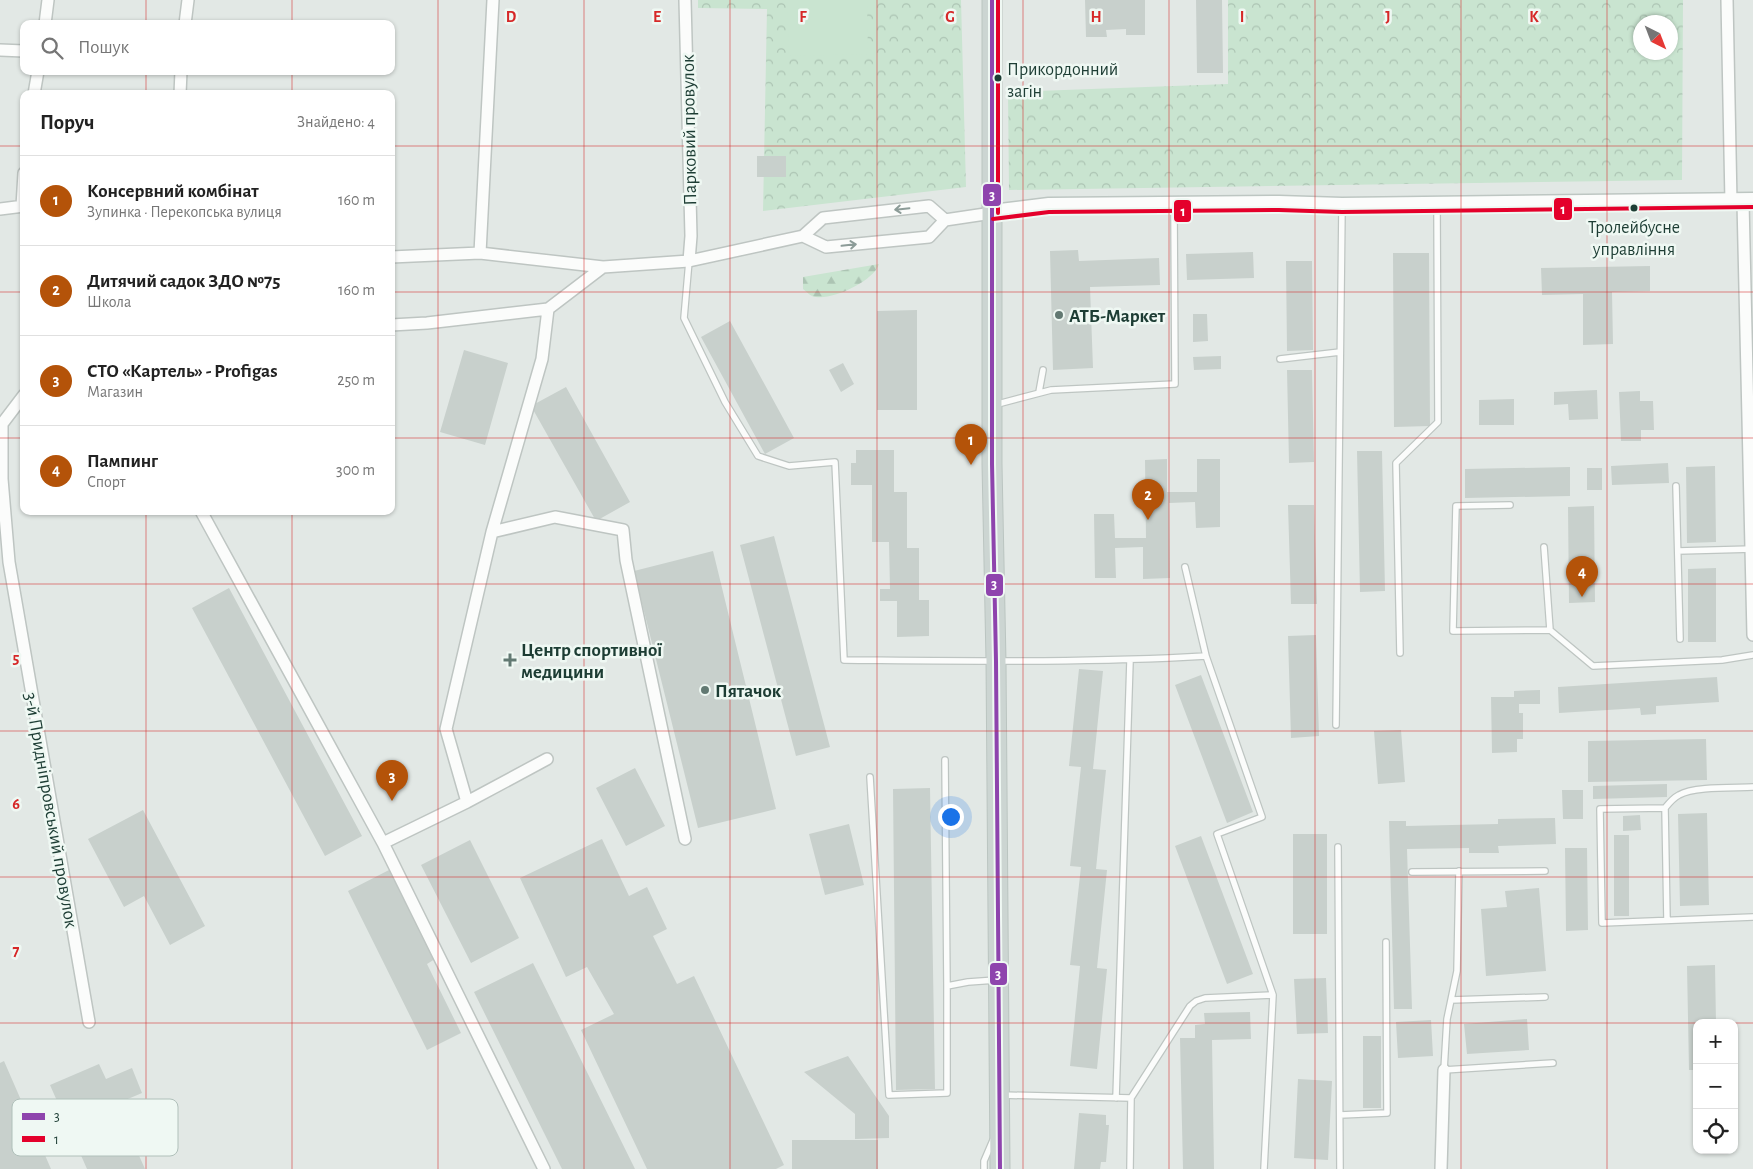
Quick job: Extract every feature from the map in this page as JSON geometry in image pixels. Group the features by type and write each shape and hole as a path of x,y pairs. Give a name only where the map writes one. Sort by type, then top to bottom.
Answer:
{"main road":[{"path":"992,0 992,406 1000,1169"},
{"path":"992,213 1049,206 1342,206 1742,202"}],"street":[{"path":"46,20 48,0"},
{"path":"186,20 188,0"},
{"path":"480,253 493,0"},
{"name":"Парковий провулок","path":"685,0 691,236 689,261"},
{"path":"1727,0 1742,202 1753,635"},
{"path":"0,50 20,51"},
{"path":"35,90 37,75"},
{"path":"180,90 181,75"},
{"path":"0,209 20,206"},
{"path":"395,257 480,253 603,267 689,261 803,236 823,218 929,206 945,220"},
{"path":"803,236 826,247 929,237 945,220 992,213"},
{"path":"395,325 427,323 548,309 603,267"},
{"path":"467,802 446,729 492,532 542,359 548,309"},
{"name":"3-й Придніпровський провулок","path":"20,400 2,424 2,479 10,562 89,1022"},
{"path":"203,515 383,843 544,1169"},
{"path":"492,532 555,517 623,530 626,560 685,839"},
{"path":"383,843 467,802 547,759"},
{"path":"1440,1169 1444,1070"}],"lane":[{"path":"1400,653 1396,463 1438,422 1437,204"},
{"path":"992,406 1051,390 1176,384 1174,205"},
{"path":"1336,725 1342,206"},
{"path":"689,261 684,318 725,402 758,456 789,466 835,462 844,660 1130,661 1206,656"},
{"path":"1280,359 1340,352"},
{"path":"1039,392 1043,370"},
{"path":"1676,486 1680,639"},
{"path":"1510,505 1456,506 1453,632 1550,630 1593,666 1722,660 1753,655"},
{"path":"1544,547 1550,630"},
{"path":"1678,551 1752,549"},
{"path":"1184,568 1206,656 1262,816 1217,834 1272,995 1264,1169"},
{"path":"1116,1098 1130,661"},
{"path":"870,777 889,1095 947,1093 948,986 945,760"},
{"path":"1667,920 1665,808 1671,800 1680,794 1694,789 1753,787"},
{"path":"1665,808 1600,809 1602,923 1753,918"},
{"path":"1338,847 1340,1169"},
{"path":"1459,871 1457,971 1452,1000 1446,1019 1444,1070 1553,1063"},
{"path":"1412,872 1545,871"},
{"path":"1340,1115 1387,1113 1386,942"},
{"path":"948,986 968,982 999,980"},
{"path":"1130,1169 1132,1098 1190,1006 1196,1001 1205,998 1272,995"},
{"path":"1452,1000 1545,997"},
{"path":"999,1095 1132,1098"},
{"path":"984,1169 984,1161 1000,1124"}],"green space":[{"path":"698,0 961,0 966,187 763,211 767,9 698,8"},
{"path":"787,0 867,0 868,54 789,56"},
{"path":"1228,0 1683,0 1682,180 1009,190 1008,92 1228,84"},
{"path":"879,264 876,270 861,283 832,296 816,297 803,289 803,277"}],"building":[{"path":"1085,0 1145,0 1145,35 1126,35 1126,29 1106,30 1107,37 1086,37"},
{"path":"1196,0 1222,0 1223,73 1197,73"},
{"path":"757,156 786,156 786,177 757,177"},
{"path":"1078,250 1079,261 1159,258 1160,285 1090,287 1093,368 1053,370 1050,251"},
{"path":"1253,252 1254,278 1187,280 1186,254"},
{"path":"1393,253 1429,253 1430,426 1394,427"},
{"path":"1286,261 1312,261 1313,350 1287,351"},
{"path":"1650,266 1650,291 1612,292 1613,344 1583,345 1583,294 1542,295 1541,268"},
{"path":"917,310 917,410 877,410 877,311"},
{"path":"1193,314 1207,314 1208,341 1193,342"},
{"path":"730,321 794,438 765,454 701,337"},
{"path":"464,350 508,363 485,445 440,432"},
{"path":"1221,356 1221,369 1194,370 1193,357"},
{"path":"843,363 854,384 841,392 829,370"},
{"path":"1287,370 1312,370 1314,462 1289,463"},
{"path":"566,387 630,502 596,521 531,406"},
{"path":"1597,390 1598,419 1569,420 1568,404 1554,405 1554,392"},
{"path":"1640,391 1640,401 1653,401 1654,430 1641,430 1641,441 1621,441 1619,392"},
{"path":"1514,399 1514,425 1479,425 1479,400"},
{"path":"856,450 894,450 894,492 907,492 907,548 919,548 919,600 929,600 929,636 897,637 897,601 880,601 880,589 890,589 889,542 872,542 872,485 851,485 851,463 856,463"},
{"path":"1357,451 1382,451 1385,591 1360,592"},
{"path":"1167,459 1167,492 1197,492 1197,459 1220,459 1220,527 1196,528 1195,502 1169,503 1170,578 1143,579 1143,547 1115,548 1116,578 1095,578 1094,514 1114,514 1115,538 1146,538 1145,460"},
{"path":"1668,463 1669,483 1612,485 1611,466"},
{"path":"1715,466 1716,542 1687,543 1686,467"},
{"path":"1570,467 1570,496 1465,498 1465,469"},
{"path":"1587,468 1602,468 1602,490 1587,490"},
{"path":"1288,505 1314,505 1317,604 1291,604"},
{"path":"1594,506 1595,602 1569,603 1568,507"},
{"path":"774,536 830,747 796,756 740,545"},
{"name":"Пятачок","path":"713,551 776,809 698,828 634,571"},
{"path":"1716,568 1716,642 1688,642 1688,569"},
{"path":"229,588 362,836 325,856 192,608"},
{"path":"1316,635 1319,736 1291,738 1288,636"},
{"path":"1079,669 1103,671 1093,769 1106,770 1096,869 1107,870 1097,968 1107,969 1097,1069 1070,1066 1080,966 1070,965 1081,867 1070,866 1081,767 1069,766"},
{"path":"1201,675 1253,812 1227,823 1175,685"},
{"path":"1717,677 1719,702 1656,706 1656,714 1641,715 1640,708 1559,713 1558,687"},
{"path":"1540,690 1540,704 1519,704 1519,713 1523,713 1523,739 1517,739 1517,752 1492,753 1491,697 1514,697 1514,691"},
{"path":"1401,730 1405,782 1378,784 1374,731"},
{"path":"1706,739 1707,780 1588,782 1588,741"},
{"path":"635,768 665,826 626,846 596,788"},
{"path":"1667,784 1667,797 1593,799 1593,786"},
{"path":"930,788 935,1089 896,1090 893,789"},
{"path":"1562,790 1583,790 1583,819 1563,819"},
{"path":"143,810 205,926 170,945 144,896 124,907 88,839"},
{"path":"1707,813 1709,905 1680,906 1678,814"},
{"path":"1640,815 1641,830 1623,831 1623,816"},
{"path":"1555,818 1556,844 1498,846 1499,853 1469,853 1469,848 1407,849 1412,1009 1394,1009 1389,821 1406,821 1406,826 1498,824 1498,819"},
{"path":"849,824 864,885 825,895 809,834"},
{"path":"1293,834 1327,834 1327,934 1293,934"},
{"path":"1614,835 1629,835 1629,916 1614,916"},
{"path":"1201,836 1253,974 1227,984 1175,846"},
{"path":"602,839 629,896 647,887 667,929 653,936 677,984 694,976 784,1165 776,1169 647,1169 581,1030 614,1014 587,967 566,977 520,878"},
{"path":"470,840 519,938 471,963 421,865"},
{"path":"1565,848 1587,848 1588,930 1566,931"},
{"path":"391,869 435,959 427,964 461,1033 427,1050 348,891"},
{"path":"1539,888 1546,971 1486,976 1481,909 1507,907 1505,891"},
{"path":"533,963 635,1169 562,1169 474,992"},
{"path":"1715,965 1716,1019 1693,1019 1693,1070 1689,1070 1687,966"},
{"path":"1326,978 1328,1033 1297,1034 1294,979"},
{"path":"1250,1012 1251,1039 1212,1040 1214,1169 1183,1169 1180,1038 1195,1038 1195,1025 1205,1024 1204,1013"},
{"path":"1527,1019 1529,1050 1467,1054 1464,1024"},
{"path":"1431,1020 1433,1056 1398,1058 1396,1022"},
{"path":"1363,1036 1381,1036 1381,1108 1363,1108"},
{"path":"848,1056 889,1116 889,1138 855,1139 855,1114 804,1072"},
{"path":"4,1061 21,1099 12,1099 12,1156 45,1156 51,1169 0,1169 0,1063"},
{"path":"99,1064 106,1079 132,1068 142,1093 128,1099 56,1099 50,1085"},
{"path":"1298,1079 1332,1081 1328,1160 1294,1158"},
{"path":"1079,1113 1106,1115 1106,1125 1109,1125 1106,1162 1101,1162 1100,1169 1074,1169"},
{"path":"792,1140 878,1140 878,1169 792,1169"},
{"path":"81,1156 139,1156 145,1169 87,1169"}],"transit line":[{"name":"3","path":"992,0 992,464 996,661 1000,1169"},
{"name":"1","path":"998,0 998,213"},
{"name":"1","path":"993,219 1049,212 1279,210 1342,212 1753,207"}],"place":[{"name":"Прикордонний загін","path":"998,78"},
{"name":"Тролейбусне управління","path":"1634,208"},
{"name":"АТБ-Маркет","path":"1059,315"},
{"name":"Консервний комбінат","path":"971,465"},
{"name":"Дитячий садок ЗДО №75","path":"1148,520"},
{"name":"Пампинг","path":"1582,597"},
{"name":"Центр спортивної медицини","path":"510,660"},
{"name":"Пятачок","path":"705,690"},
{"name":"СТО «Картель» - Profigas","path":"392,801"}]}
